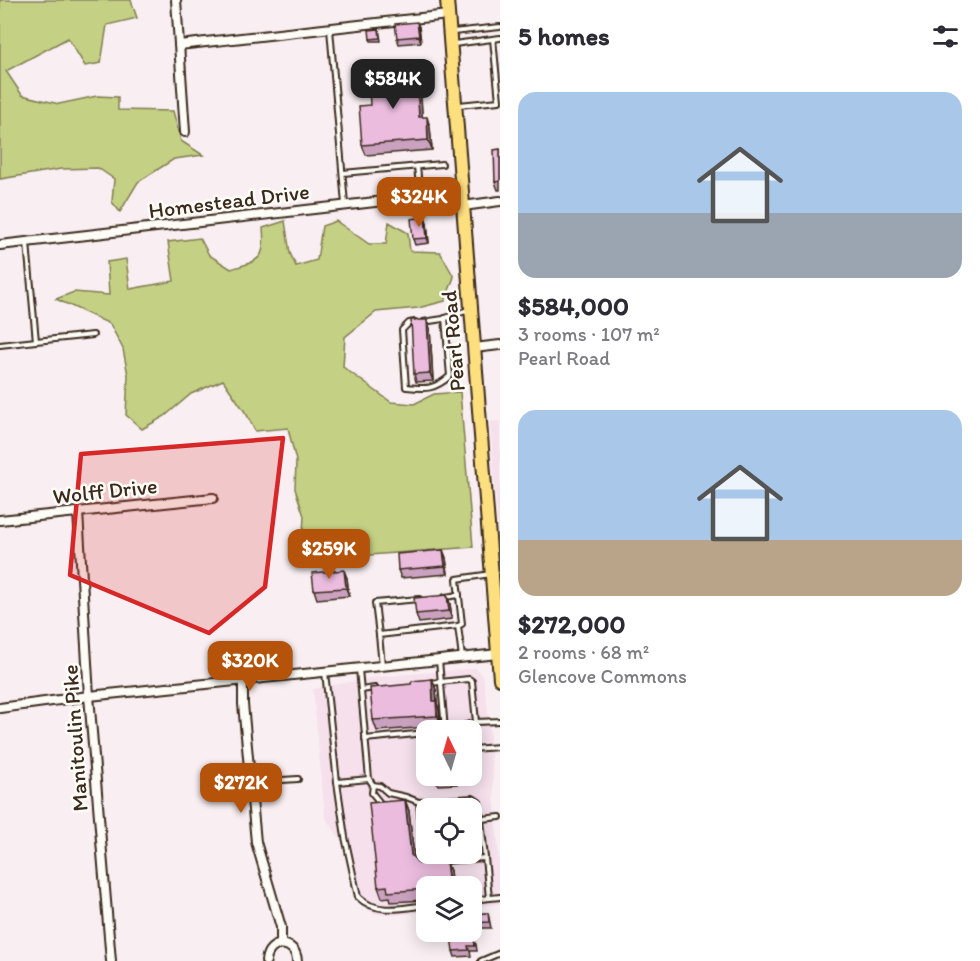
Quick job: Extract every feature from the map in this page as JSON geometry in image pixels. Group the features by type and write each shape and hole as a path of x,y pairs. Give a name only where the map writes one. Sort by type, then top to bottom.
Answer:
{"main road":[{"name":"Pearl Road","path":"447,0 500,679"}],"street":[{"path":"176,0 185,132"},
{"path":"179,45 448,15"},
{"name":"Homestead Drive","path":"0,245 462,192"},
{"path":"463,206 500,201"},
{"path":"474,348 500,345"},
{"name":"Wolff Drive","path":"0,520 213,498"},
{"name":"Manitoulin Pike","path":"78,512 89,696 111,961"},
{"path":"0,708 89,696 499,654"},
{"path":"243,680 243,704 256,842 281,927 281,944"},
{"path":"266,961 272,947 281,944 291,946 297,961"}],"lane":[{"path":"450,38 500,27"},
{"path":"330,28 346,205"},
{"path":"450,38 500,38"},
{"path":"455,106 500,101 493,39"},
{"path":"343,173 442,164"},
{"path":"417,166 420,197"},
{"path":"27,242 36,341"},
{"path":"445,318 450,376 438,386 424,389 406,387 402,330 409,323 445,318 471,309"},
{"path":"0,345 93,335"},
{"path":"379,635 462,624 457,579 492,574"},
{"path":"437,597 459,595"},
{"path":"382,666 375,603 426,598"},
{"path":"458,626 462,657"},
{"path":"438,659 446,720"},
{"path":"358,668 369,778 373,785 372,793 376,800 390,808"},
{"path":"325,671 345,837 358,897 364,903 385,910 416,906"},
{"path":"429,683 469,679 472,681 476,720"},
{"path":"361,690 383,688"},
{"path":"482,722 500,721"},
{"path":"365,739 416,734"},
{"path":"482,748 500,747"},
{"path":"337,782 369,778"},
{"path":"250,783 298,779"},
{"path":"373,785 380,786 388,793 416,802"},
{"path":"404,807 416,802"},
{"path":"489,898 482,819 500,817"},
{"path":"482,899 500,897"},
{"path":"481,961 500,952"}],"highlighted area":[{"path":"283,438 265,587 209,633 70,575 81,454"}],"shaded area":[{"path":"500,421 500,553 490,422"},
{"path":"476,668 483,677 488,710 500,904 482,906 482,876 416,876 416,913 374,914 356,899 342,842 325,817 313,689 376,677"}],"green space":[{"path":"0,0 131,0 137,18 107,25 101,63 85,66 68,38 6,71 22,95 59,104 97,96 118,97 118,110 173,111 181,141 203,155 174,159 138,182 120,212 112,202 114,179 98,168 61,169 0,179"},
{"path":"285,221 290,253 296,266 317,260 322,226 336,221 369,244 386,244 389,222 408,233 410,251 440,252 454,277 445,301 418,308 376,312 345,337 343,367 391,402 414,404 434,394 460,392 473,547 317,559 302,549 304,516 295,489 296,461 288,428 255,431 223,380 191,394 165,416 142,429 126,415 128,375 123,349 110,324 56,299 74,292 109,295 107,262 126,259 130,289 174,281 168,242 200,238 209,255 231,269 241,266 255,261 262,253 263,228"}],"building":[{"path":"417,22 419,36 397,38 395,24"},
{"path":"379,29 380,38 370,39 369,30"},
{"path":"416,69 419,117 427,117 428,140 362,145 359,106 370,105 368,73"},
{"path":"500,149 500,181 495,182 494,150"},
{"path":"425,217 427,238 413,239 411,219"},
{"path":"411,320 427,320 430,373 414,374"},
{"path":"443,550 445,566 398,570 397,554"},
{"path":"344,570 346,588 314,590 312,573"},
{"path":"447,595 449,611 416,614 414,598"},
{"path":"432,679 433,701 436,701 437,716 373,720 370,688 411,684 412,681"},
{"path":"405,800 411,855 416,864 446,864 448,876 416,876 416,890 388,892 387,886 378,887 369,803"},
{"path":"482,913 488,913 489,922 482,922"},
{"path":"452,942 474,942 475,946 468,946 469,950 453,951"}]}
